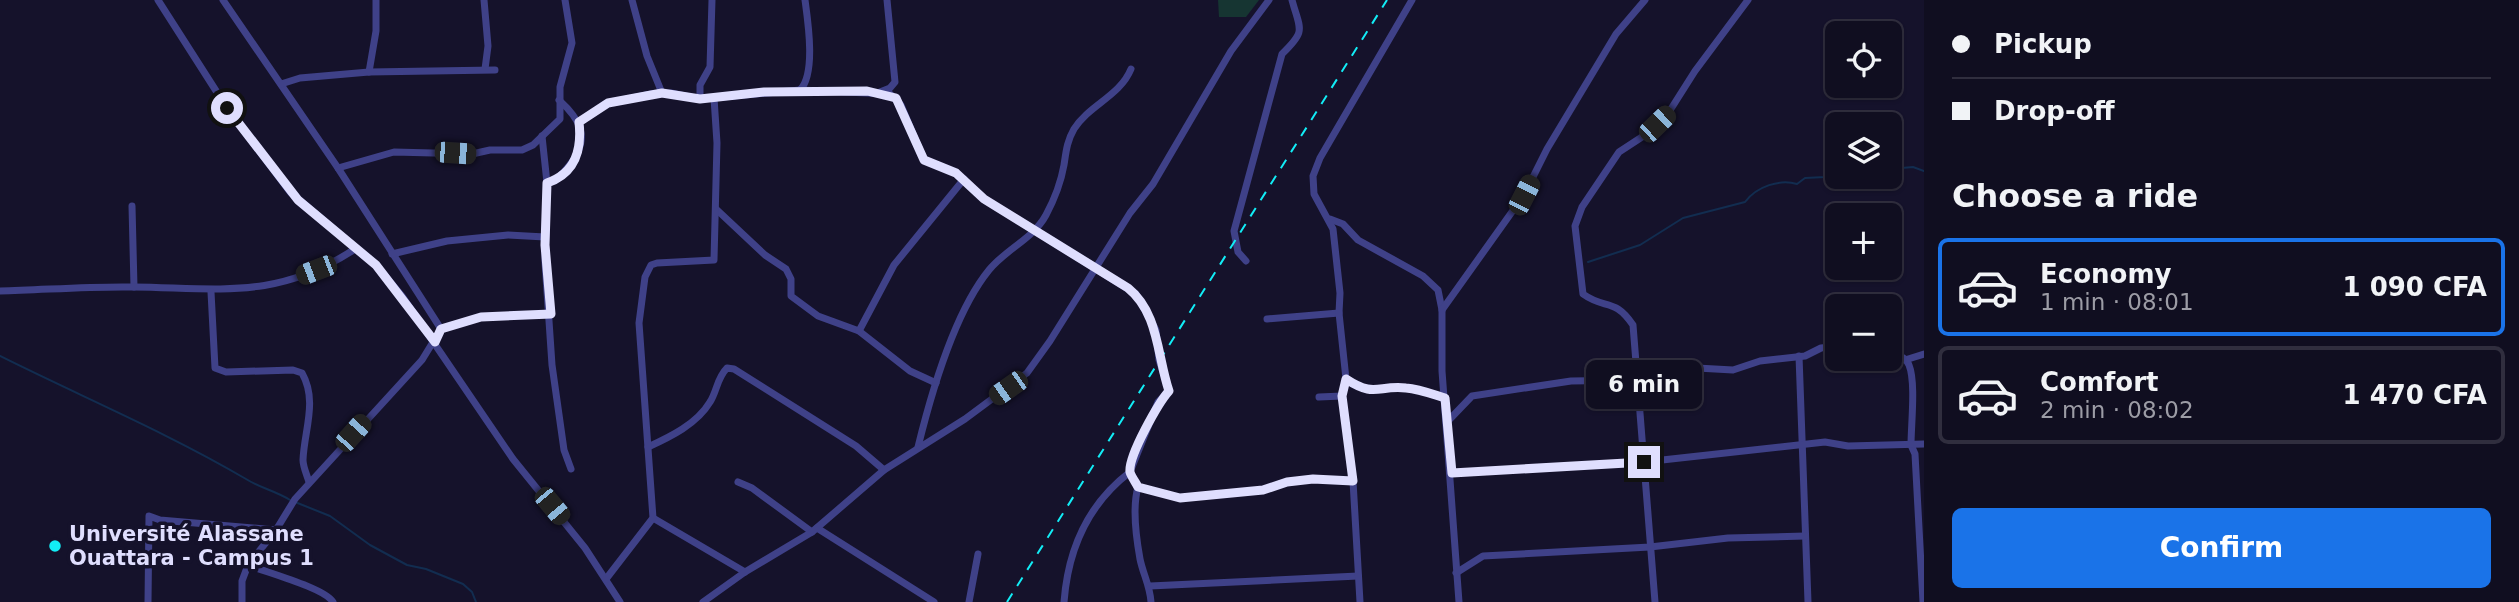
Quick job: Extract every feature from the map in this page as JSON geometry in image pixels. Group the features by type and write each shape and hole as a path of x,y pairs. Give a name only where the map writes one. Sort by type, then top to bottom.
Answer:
{"street":[{"path":"158,0 166,4 227,108 280,179 298,200 390,281 435,342 444,361 513,460 586,548 620,602"},
{"path":"223,0 338,168 441,329"},
{"path":"369,72 376,31 376,0"},
{"path":"484,0 488,46 485,69"},
{"path":"338,168 394,152 472,154 490,150 522,150 542,136 559,123 564,68 571,49 565,0"},
{"path":"632,0 641,36 662,93"},
{"path":"700,99 700,85 710,66 712,0"},
{"path":"800,90 806,82 808,65 809,28 804,0"},
{"path":"887,0 896,98 924,160 964,179 978,194 1128,288 1143,304 1156,330 1159,360 1169,391 1158,402 1130,472 1109,489 1084,524 1069,562 1064,602"},
{"path":"703,602 745,572 814,530 884,470 965,419 1027,373 1130,213 1153,184 1231,51 1269,0"},
{"path":"1246,261 1238,252 1234,231 1282,54 1301,34 1302,24 1293,0"},
{"path":"1360,602 1353,481 1342,396 1346,379 1339,313 1340,293 1330,219 1314,194 1313,176 1320,158 1412,0"},
{"path":"1442,310 1524,195 1605,51 1644,0"},
{"path":"1656,602 1633,325 1623,310 1611,303 1591,300 1583,294 1575,226 1582,207 1608,164 1669,112 1695,71 1748,0"},
{"path":"918,447 950,345 989,270 1035,231 1056,193 1073,131 1086,113 1126,81 1131,69"},
{"path":"281,83 300,78 369,72 495,70"},
{"path":"879,92 890,88 895,82"},
{"path":"579,122 608,103 662,93 700,99 800,90 879,92 896,98"},
{"path":"606,579 653,518 639,323 645,277 651,265 657,263 713,260 716,209 714,98"},
{"path":"547,183 563,174 581,149 579,122 559,100"},
{"path":"542,136 547,183 545,237 556,400 564,450 571,469"},
{"path":"859,331 894,265 964,179"},
{"path":"132,206 134,287"},
{"path":"716,209 765,255 786,269 791,279 789,289 796,301 818,316 859,331 910,371 936,383"},
{"path":"1330,219 1343,224 1357,240 1423,276 1438,290 1442,310 1445,398 1459,602"},
{"path":"392,254 447,241 508,235 545,237"},
{"path":"0,291 134,287 211,292 283,283 316,270 355,248"},
{"path":"211,292 215,368 226,372 293,370 302,373 306,379 309,422 303,460 309,482"},
{"path":"1266,319 1339,313"},
{"path":"242,602 242,581 247,565 276,530 309,482 435,342 441,329 481,317 551,314"},
{"path":"1448,421 1472,396 1571,382 1637,380 1697,368 1733,370 1760,361 1825,349"},
{"path":"1905,360 1924,354"},
{"path":"1799,356 1808,602"},
{"path":"1902,358 1911,379 1911,445 1915,454 1922,529 1923,602"},
{"path":"648,447 688,426 709,404 721,374 727,368 734,369 856,446 884,470"},
{"path":"1346,379 1362,389 1377,391 1403,387 1445,398"},
{"path":"1319,397 1342,396"},
{"path":"1452,473 1644,462 1825,442 1848,446 1924,444"},
{"path":"1130,472 1138,487 1134,499 1140,561 1150,586 1151,602"},
{"path":"1138,487 1180,498 1263,490 1287,482 1313,479 1353,481"},
{"path":"737,482 752,488 814,530 934,602"},
{"path":"148,602 149,516 160,520 276,530"},
{"path":"653,518 745,572"},
{"path":"1456,573 1483,556 1650,547 1728,538 1805,536"},
{"path":"970,602 978,554"},
{"path":"247,565 331,597 333,602"},
{"path":"1150,586 1358,576"}],"green space":[{"path":"1218,0 1259,0 1246,17 1219,17"}],"waterway":[{"path":"1902,168 1913,167 1924,171"},
{"path":"1588,262 1640,245 1683,218 1745,202 1769,185 1783,182 1797,184 1805,178 1825,177"},
{"path":"0,356 156,431 290,500"},
{"path":"295,502 330,516 370,545 407,565 426,569 463,584 472,592 476,602"}],"railway":[{"path":"1007,602 1387,0"}],"place":[{"name":"Université Alassane Ouattara - Campus 1","path":"55,546"}],"route":[{"path":"227,108 298,200 376,265 435,342 441,329 481,317 551,314 545,245 547,183 563,174 579,154 582,144 579,122 590,112 608,103 662,93 700,99 800,90 879,92 896,98 906,115 924,160 956,173 984,199 1128,288 1143,304 1156,330 1159,360 1169,391 1158,402 1133,459 1130,472 1138,487 1180,498 1263,490 1287,482 1313,479 1353,481 1342,396 1346,379 1362,389 1377,391 1403,387 1445,398 1452,473 1644,462"}]}
